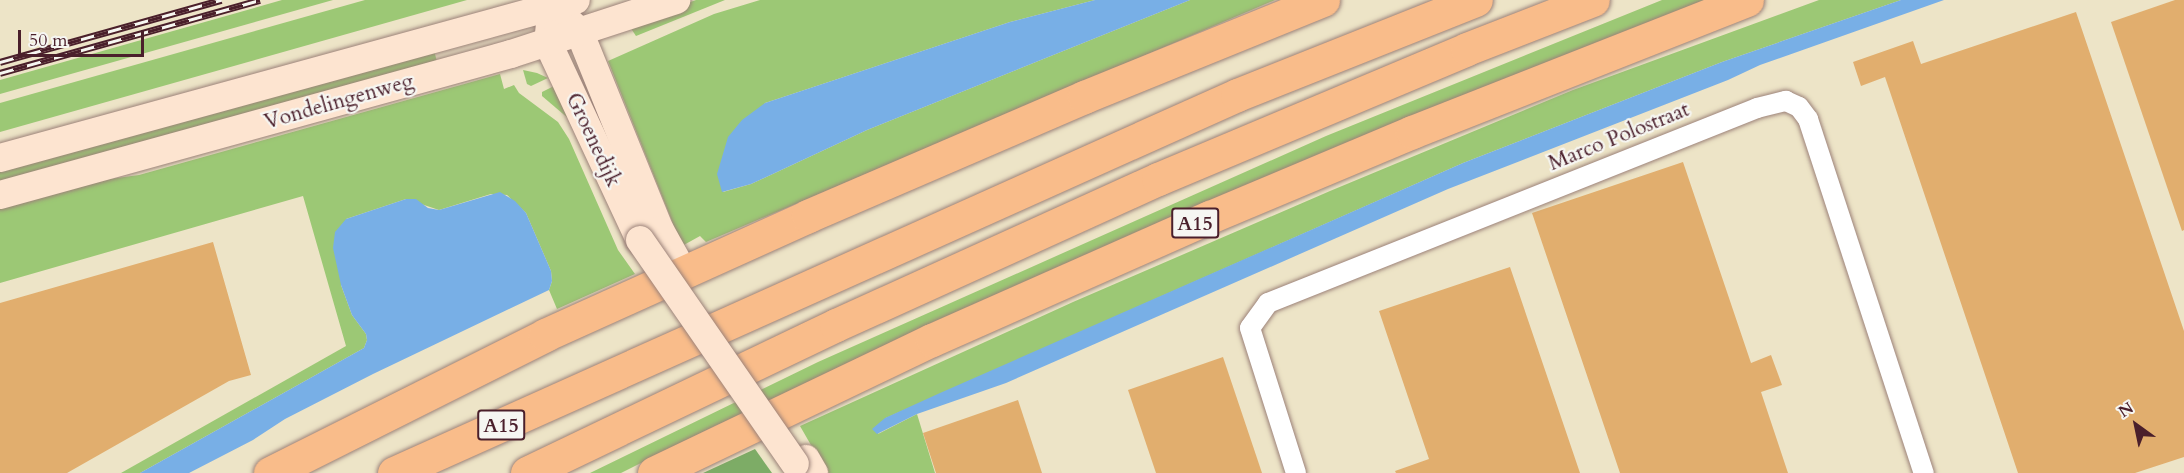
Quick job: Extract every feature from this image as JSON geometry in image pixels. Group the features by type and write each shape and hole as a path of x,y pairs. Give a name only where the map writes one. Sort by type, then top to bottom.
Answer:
{"highway":[{"path":"270,473 545,335 808,216 1084,97 1323,0"},
{"name":"A15","path":"394,473 1237,95 1476,0"},
{"name":"A15","path":"527,473 836,325 1158,179 1467,49 1593,0"},
{"name":"A15","path":"654,473 932,340 1210,217 1412,132 1747,0"},
{"name":"A15","path":"426,473 608,377"}],"main road":[{"name":"Vondelingenweg","path":"0,195 548,43 676,0"},
{"name":"Vondelingenweg","path":"0,158 565,4"},
{"path":"548,43 565,4"},
{"name":"Groenedijk","path":"565,4 596,73 650,235 676,259 804,467"},
{"path":"596,73 601,45 617,19"},
{"name":"Groenedijk","path":"548,43 650,235 804,467"}],"street":[{"name":"Marco Polostraat","path":"1296,473 1250,328 1268,303 1757,108 1786,101 1799,107 1808,119 1924,473"}],"green space":[{"path":"282,0 333,0 0,94 0,80"},
{"path":"365,0 467,0 0,132 0,103"},
{"path":"696,0 725,0 636,36 628,24"},
{"path":"760,0 1095,0 1010,22 765,103 723,192 751,184 867,130 1190,0 1275,0 706,242 700,236 682,246 608,61 714,14"},
{"path":"1662,0 1708,0 715,426 621,473 590,473 818,362 1326,136"},
{"path":"1819,0 1901,0 1722,62 1463,163 886,418 878,434 917,414 935,473 827,473 800,426 1073,302 1330,191 1573,90"},
{"path":"434,50 437,62 0,186 0,172"},
{"path":"523,70 548,78 531,86 527,84"},
{"path":"500,74 504,89 514,85 519,93 558,122 569,139 618,250 635,274 557,309 549,290 552,281 551,271 526,213 507,195 491,194 439,210 406,199 346,219 341,285 352,315 366,334 367,340 364,348 140,473 121,473 346,346 303,196 0,283 0,206 87,182 139,175"},
{"path":"556,85 569,119 542,96 542,92"},
{"path":"755,449 772,473 703,473"}],"water":[{"path":"1095,0 1190,0 867,130 751,184 722,192 717,174 728,137 742,120 765,103 1010,22"},
{"path":"1901,0 1944,0 1760,65 1728,80 1448,189 1006,383 917,414 877,434 872,429 885,418 940,393 1463,163 1722,62"},
{"path":"500,192 515,201 526,213 551,271 552,281 549,290 373,374 285,419 253,440 189,473 140,473 364,348 367,340 366,334 352,315 341,285 333,248 335,232 346,219 406,199 416,199 428,208 439,210"}],"building":[{"path":"2175,0 2184,0 2184,230 2182,231 2111,22"},
{"path":"2076,12 2184,331 2184,457 2135,473 2018,473 1885,77 1861,86 1853,62 1913,41 1921,64"},
{"path":"1683,162 1751,363 1771,355 1782,385 1761,392 1788,473 1620,473 1532,213"},
{"path":"213,242 251,375 229,381 67,473 0,473 0,303"},
{"path":"1510,267 1580,473 1396,473 1395,471 1429,459 1379,311"},
{"path":"1223,357 1262,473 1156,473 1128,390"},
{"path":"1018,400 1042,473 936,473 923,433"}],"railway":[{"path":"0,62 221,0"},
{"path":"0,73 260,0"}]}
